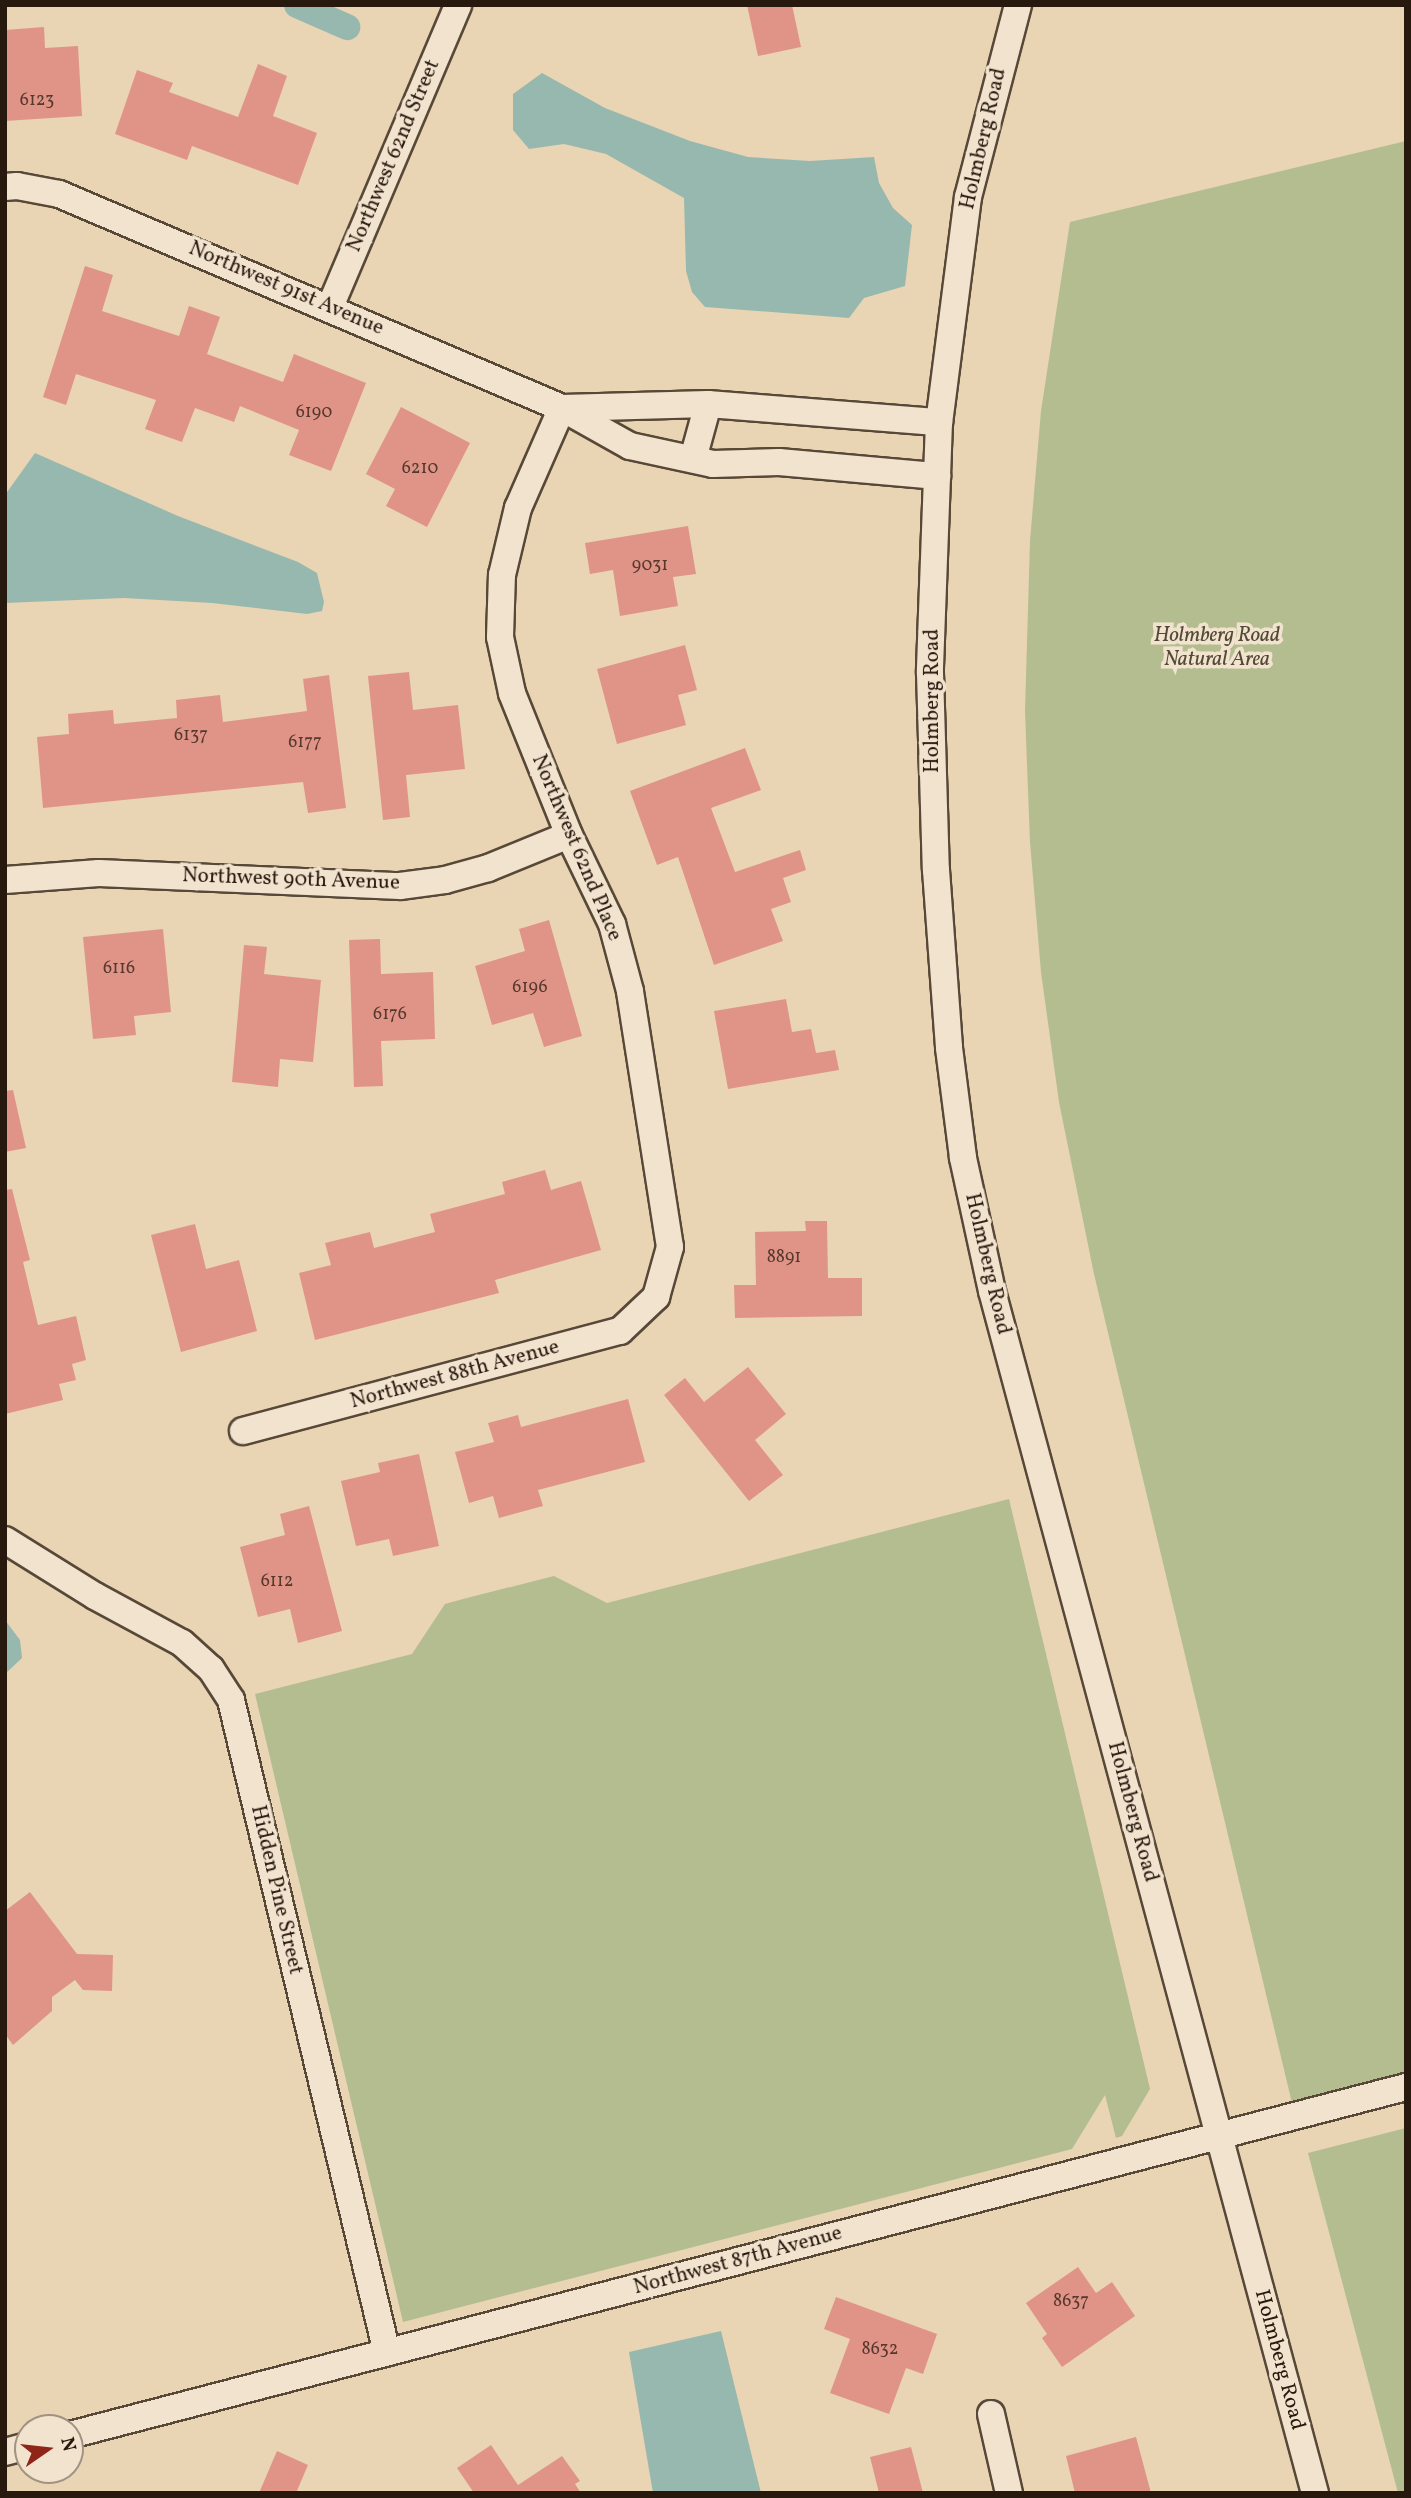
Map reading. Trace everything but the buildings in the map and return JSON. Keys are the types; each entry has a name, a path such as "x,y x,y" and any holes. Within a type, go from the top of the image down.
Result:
{"street":[{"name":"Northwest 62nd Street","path":"330,307 458,5"},
{"name":"Holmberg Road","path":"1018,5 968,197 939,422 930,673 936,870 949,1048 963,1158 992,1291 1315,2493"},
{"name":"Northwest 91st Avenue","path":"5,187 17,186 60,194 562,408 630,446 713,464 779,461 937,476"},
{"name":"Northwest 91st Avenue","path":"562,408 708,404 939,422"},
{"path":"694,459 708,404"},
{"name":"Northwest 62nd Place","path":"562,408 518,509 502,575 500,637 512,693 569,835 612,924 630,991 670,1247 656,1297"},
{"name":"Northwest 90th Avenue","path":"5,880 99,873 400,886 467,874 569,835"},
{"name":"Northwest 88th Avenue","path":"243,1431 620,1331 656,1297"},
{"name":"Hidden Pine Street","path":"5,1540 95,1596 182,1643 211,1669 231,1700 387,2353"},
{"name":"Northwest 87th Avenue","path":"84,2431 1406,2087"},
{"path":"991,2414 1009,2493"}],"green space":[{"name":"Holmberg Road Natural Area","path":"1406,141 1406,2074 1292,2103 1094,1274 1059,1102 1041,972 1030,842 1025,711 1030,541 1041,411 1070,222"},
{"path":"1009,1499 1150,2089 1122,2136 1116,2138 1105,2095 1072,2149 403,2322 255,1694 412,1654 445,1604 463,1599 554,1576 607,1603"},
{"path":"1406,2128 1406,2493 1398,2493 1308,2153"}],"water":[{"path":"542,73 605,108 690,141 748,157 810,161 874,157 879,183 893,208 912,225 905,286 864,298 849,318 705,307 692,292 686,271 684,198 606,154 564,144 529,149 513,130 513,94"},
{"path":"35,453 178,516 298,562 317,573 324,602 322,611 307,614 212,603 124,598 5,603 5,495"},
{"path":"5,1620 20,1640 22,1658 5,1674"},
{"path":"721,2331 761,2493 653,2493 629,2352"}],"waterway":[{"path":"297,5 347,27"}]}
